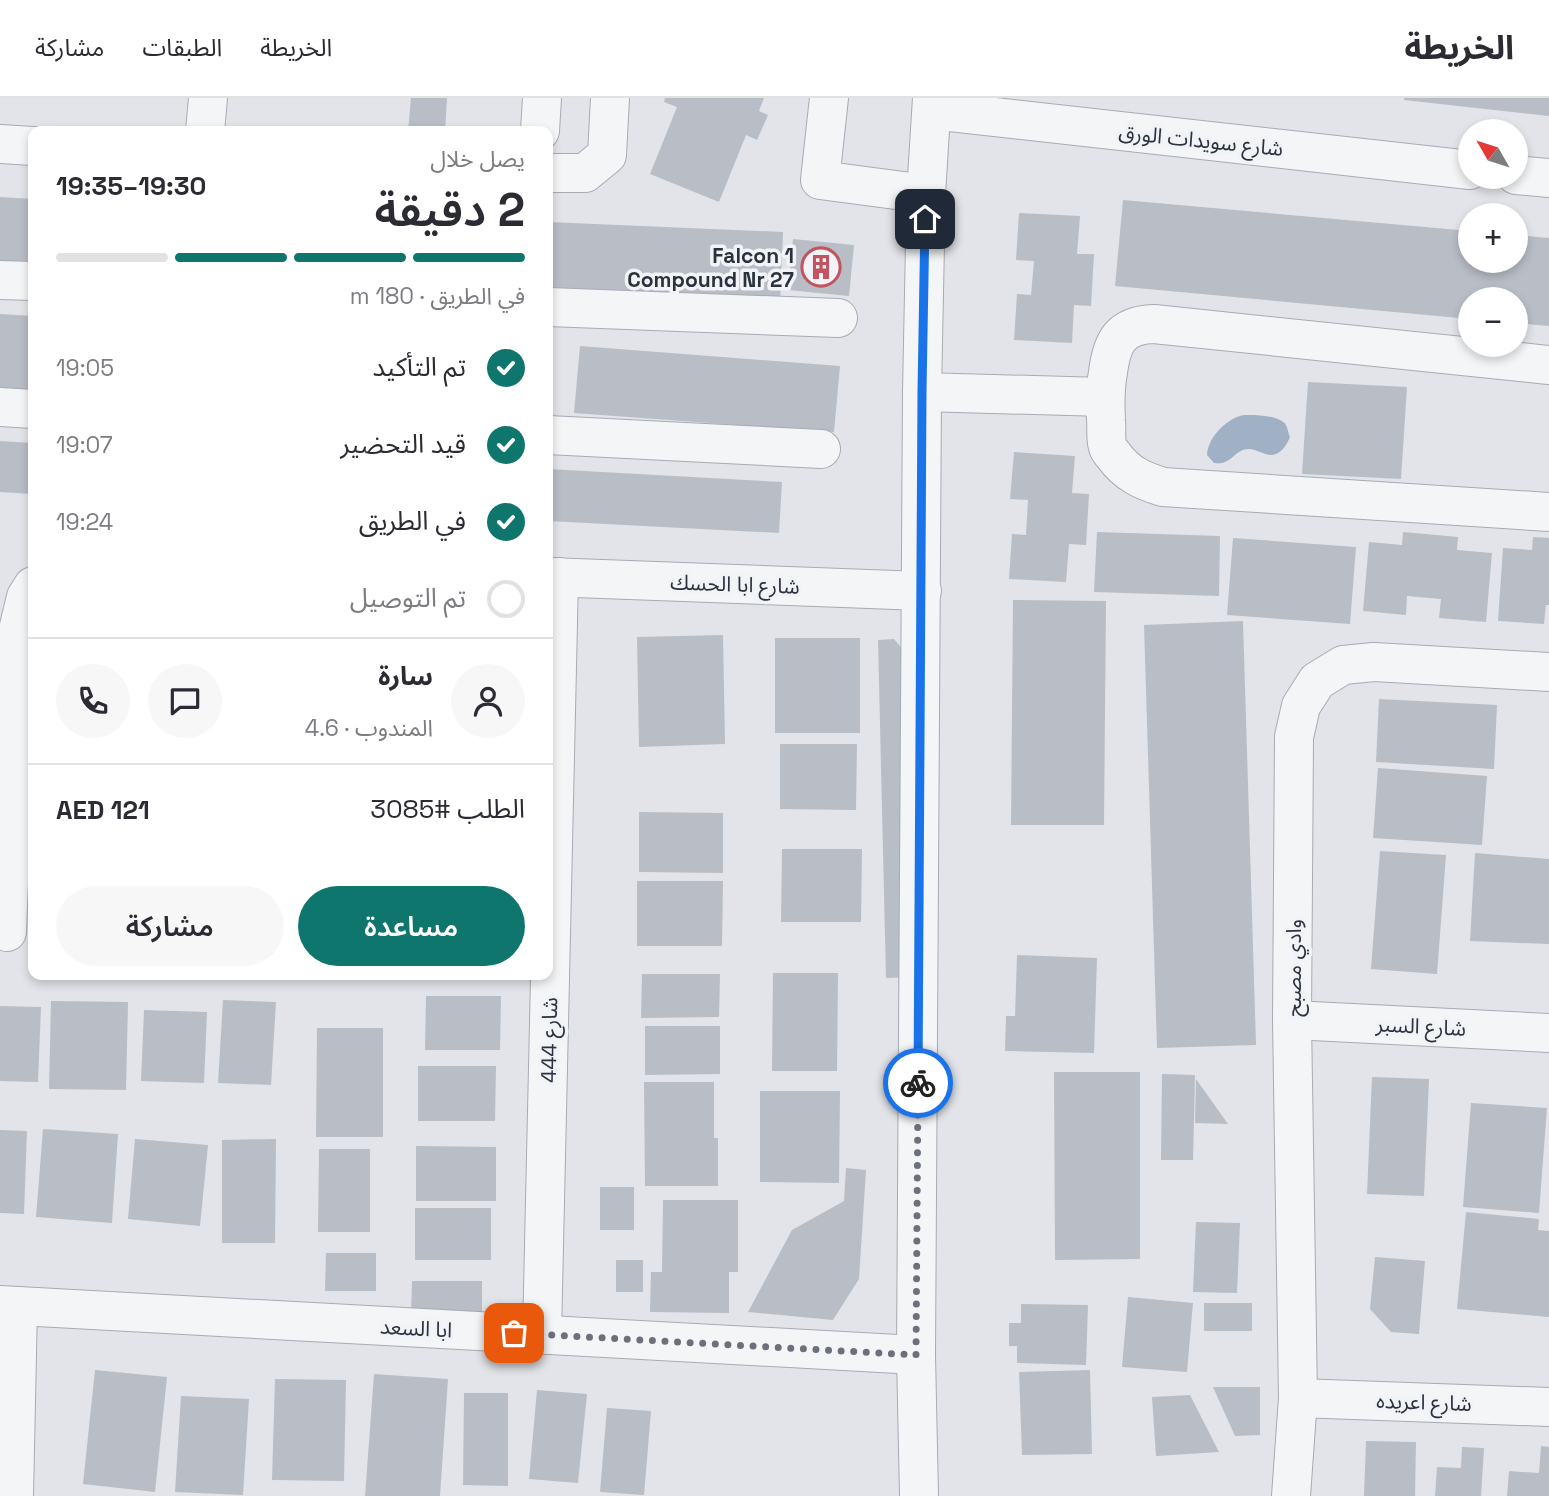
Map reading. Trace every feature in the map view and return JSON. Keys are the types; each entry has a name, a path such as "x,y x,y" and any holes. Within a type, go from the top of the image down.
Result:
{"street":[{"path":"205,126 208,98"},
{"path":"540,126 542,98"},
{"path":"553,173 585,173 607,155 610,98"},
{"path":"829,98 820,180 926,194"},
{"path":"919,1496 916,1355 922,392 926,194 932,104"},
{"name":"شارع سويدات الورق","path":"932,104 1458,169"},
{"path":"0,144 28,146"},
{"path":"1528,176 1549,178"},
{"path":"0,280 28,281"},
{"path":"553,307 838,318"},
{"path":"1549,365 1142,324 1121,335 1114,344 1104,397 1108,447 1122,466 1141,480 1163,487 1549,512"},
{"path":"922,392 1104,397"},
{"path":"0,407 28,409"},
{"path":"553,435 821,449"},
{"name":"شارع ابا الحسك","path":"554,577 922,591"},
{"name":"شارع 444","path":"553,654 554,577"},
{"path":"13,933 19,626 28,594"},
{"name":"وادي مصبح","path":"1291,1496 1298,1398 1293,1020 1294,737 1301,706 1317,681 1343,665 1374,662 1549,672"},
{"name":"شارع 444","path":"542,1335 549,980"},
{"name":"شارع السبر","path":"1293,1020 1549,1033"},
{"path":"9,1306 14,1496"},
{"name":"ابا السعد","path":"9,1306 916,1355"},
{"name":"شارع اعريده","path":"1298,1398 1549,1407"}],"water":[{"path":"1244,415 1266,416 1283,422 1290,437 1286,445 1273,455 1249,449 1225,462 1214,463 1207,455 1215,435 1231,420"}],"building":[{"path":"411,98 447,98 445,126 408,126"},
{"path":"665,98 764,98 759,111 768,115 757,140 746,135 719,202 650,174 677,107 664,102"},
{"path":"1549,98 1549,116 1404,100"},
{"path":"0,197 28,199 28,270 0,269"},
{"path":"1123,200 1458,230 1458,273 1528,273 1528,236 1549,238 1549,326 1528,324 1528,287 1458,287 1458,318 1115,286"},
{"path":"1019,213 1080,216 1077,254 1094,254 1091,306 1074,305 1072,343 1014,340 1017,294 1031,295 1034,261 1016,260"},
{"path":"553,222 783,232 780,304 553,294"},
{"name":"Falcon 1 Compound Nr 27","path":"793,239 854,245 849,296 788,290"},
{"path":"0,314 28,316 28,392 0,391"},
{"path":"580,346 840,366 834,432 574,413"},
{"path":"1308,382 1407,387 1401,479 1302,474"},
{"path":"0,441 28,443 28,494 0,492"},
{"path":"1014,452 1075,456 1072,493 1089,494 1086,545 1069,544 1066,582 1009,579 1012,534 1026,535 1028,500 1010,499"},
{"path":"553,469 782,482 779,533 553,521"},
{"path":"1097,532 1220,536 1219,596 1094,592"},
{"path":"1403,532 1458,537 1457,550 1492,553 1486,622 1439,618 1441,599 1407,596 1406,615 1363,611 1369,542 1402,545"},
{"path":"1533,537 1549,538 1549,605 1546,605 1544,624 1498,621 1503,548 1532,550"},
{"path":"1233,538 1356,547 1350,624 1227,615"},
{"path":"1013,600 1106,601 1104,825 1011,825"},
{"path":"1243,621 1256,1045 1157,1048 1144,625"},
{"path":"723,635 725,744 639,747 637,637"},
{"path":"775,638 860,638 860,733 775,733"},
{"path":"894,639 913,662 921,977 886,978 878,640"},
{"path":"1379,699 1497,705 1494,769 1376,762"},
{"path":"780,744 857,744 856,810 780,809"},
{"path":"1378,768 1487,776 1482,845 1373,838"},
{"path":"639,812 723,813 723,873 639,872"},
{"path":"782,849 862,849 861,922 781,922"},
{"path":"1380,851 1446,855 1437,974 1371,969"},
{"path":"1475,853 1549,859 1549,944 1470,941"},
{"path":"637,881 723,881 722,946 637,946"},
{"path":"1017,955 1097,958 1094,1053 1005,1051 1006,1016 1015,1016"},
{"path":"773,973 838,973 837,1071 772,1071"},
{"path":"642,974 720,974 719,1017 641,1018"},
{"path":"426,996 501,996 500,1050 425,1050"},
{"path":"223,1000 276,1002 271,1085 218,1083"},
{"path":"51,1001 128,1002 126,1090 49,1089"},
{"path":"0,1006 41,1007 38,1082 0,1081"},
{"path":"144,1010 207,1012 204,1083 141,1081"},
{"path":"645,1026 720,1026 720,1074 645,1075"},
{"path":"317,1028 383,1028 383,1137 316,1137"},
{"path":"418,1066 496,1066 495,1121 418,1121"},
{"path":"1054,1072 1140,1072 1140,1259 1055,1260"},
{"path":"1162,1074 1195,1075 1193,1160 1161,1160"},
{"path":"1372,1077 1429,1079 1424,1196 1367,1194"},
{"path":"1196,1079 1228,1124 1195,1123"},
{"path":"644,1082 714,1082 714,1138 718,1138 718,1186 645,1186"},
{"path":"760,1091 840,1091 839,1183 760,1182"},
{"path":"1471,1103 1547,1108 1539,1213 1463,1207"},
{"path":"43,1129 118,1134 112,1223 36,1217"},
{"path":"0,1130 27,1131 24,1214 0,1213"},
{"path":"135,1139 208,1145 200,1226 128,1219"},
{"path":"276,1139 275,1243 222,1243 222,1140"},
{"path":"416,1146 496,1147 496,1201 416,1201"},
{"path":"319,1149 370,1149 370,1232 318,1232"},
{"path":"846,1168 866,1170 859,1279 833,1320 748,1312 792,1230 844,1201"},
{"path":"600,1187 634,1187 634,1230 600,1230"},
{"path":"663,1200 738,1200 738,1272 729,1272 729,1313 650,1312 651,1272 662,1272"},
{"path":"415,1208 491,1208 491,1260 415,1260"},
{"path":"1466,1212 1539,1219 1538,1230 1549,1231 1549,1317 1457,1309"},
{"path":"1196,1222 1240,1223 1237,1293 1193,1292"},
{"path":"326,1253 376,1253 376,1291 325,1291"},
{"path":"1375,1257 1425,1261 1419,1334 1391,1332 1370,1309"},
{"path":"616,1260 643,1260 643,1292 616,1292"},
{"path":"412,1281 482,1281 482,1316 411,1316"},
{"path":"1128,1297 1193,1303 1187,1372 1122,1367"},
{"path":"1204,1303 1252,1303 1252,1331 1204,1331"},
{"path":"1021,1304 1088,1305 1086,1365 1017,1363 1017,1346 1009,1346 1009,1323 1021,1323"},
{"path":"95,1370 167,1377 155,1492 83,1484"},
{"path":"1090,1370 1092,1454 1022,1455 1019,1372"},
{"path":"374,1374 448,1379 440,1496 365,1496"},
{"path":"275,1379 346,1380 344,1481 272,1480"},
{"path":"1213,1387 1260,1387 1260,1435 1235,1436"},
{"path":"537,1390 587,1394 578,1483 529,1479"},
{"path":"464,1393 508,1393 508,1486 463,1485"},
{"path":"1190,1395 1219,1452 1156,1456 1152,1397"},
{"path":"181,1396 249,1399 243,1495 175,1492"},
{"path":"607,1408 651,1411 644,1495 600,1492"},
{"path":"1366,1441 1416,1442 1415,1496 1364,1496"},
{"path":"1541,1446 1549,1447 1549,1496 1507,1496 1509,1471 1539,1473"},
{"path":"1462,1447 1484,1448 1481,1496 1435,1496 1437,1467 1461,1468"}],"way so far":[{"path":"514,1333 916,1355 918,1083"}],"place":[{"name":"Falcon 1 Compound Nr 27","path":"821,267"}],"route":[{"path":"918,1083 925,219"}]}
